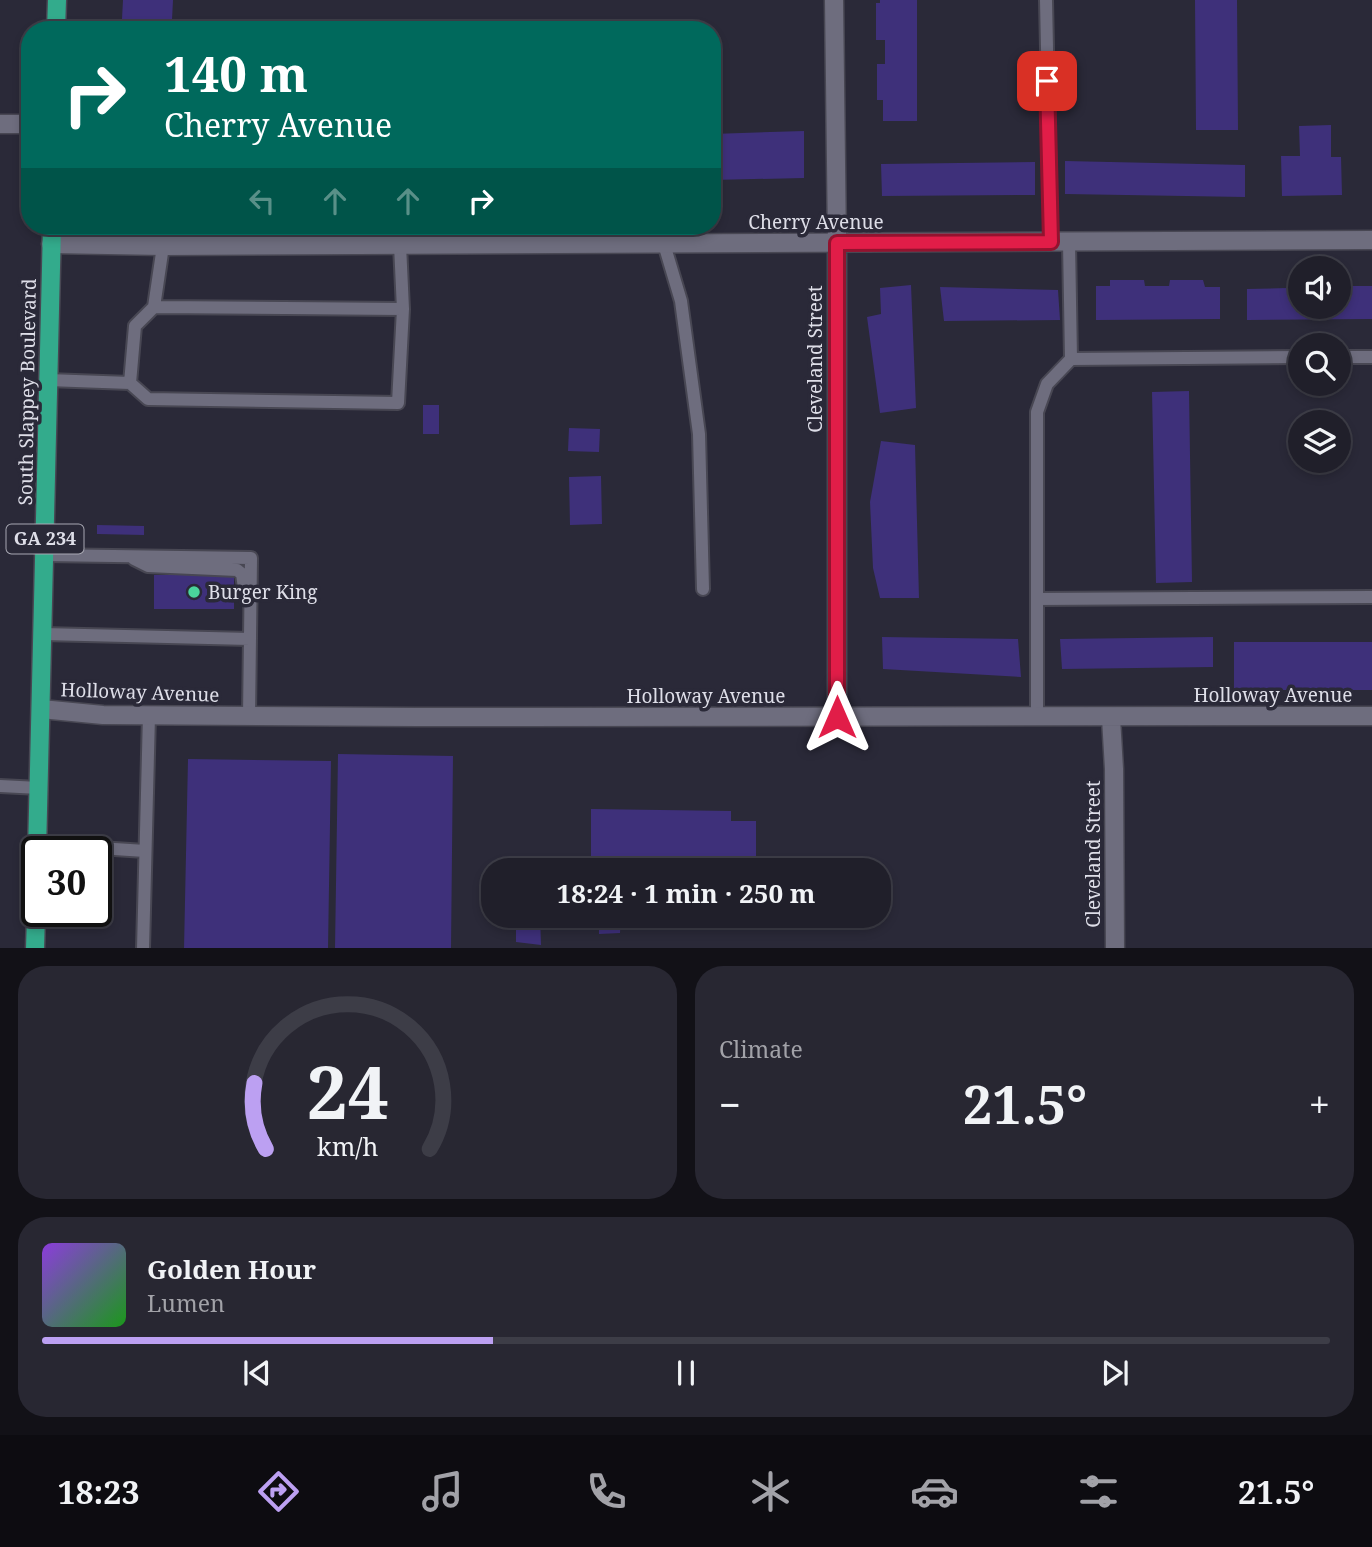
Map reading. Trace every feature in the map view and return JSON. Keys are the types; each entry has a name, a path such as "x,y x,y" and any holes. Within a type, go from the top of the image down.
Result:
{"main road":[{"path":"56,21 57,0"},
{"name":"South Slappey Boulevard","path":"38,836 51,235"},
{"path":"35,948 36,927"}],"street":[{"name":"Cleveland Street","path":"834,0 837,717"},
{"path":"0,124 21,124"},
{"name":"Cherry Avenue","path":"51,235 163,246 1372,240"},
{"name":"Holloway Avenue","path":"41,709 103,715 249,716 1372,716"},
{"name":"Cleveland Street","path":"1111,718 1114,769 1115,948"}],"lane":[{"path":"1046,0 1060,242 1071,359"},
{"path":"664,244 681,301 699,435 703,589"},
{"path":"48,380 130,383 148,399 398,403 403,309 400,245"},
{"path":"130,383 135,326 154,307 163,246"},
{"path":"154,307 403,309"},
{"path":"1351,357 1372,356"},
{"path":"1037,718 1037,412 1046,384 1071,359 1288,357"},
{"path":"44,555 251,558 249,716"},
{"path":"1037,599 1372,597"},
{"path":"43,634 250,639"},
{"path":"143,948 149,715"},
{"path":"0,786 39,788"},
{"path":"112,850 145,851"}],"building":[{"path":"123,0 173,0 172,20 122,19"},
{"path":"880,0 917,0 917,121 883,121 883,100 877,100 877,64 885,64 885,40 876,40 876,3 880,3"},
{"path":"1195,0 1237,0 1238,130 1196,130"},
{"path":"1331,125 1331,157 1341,157 1342,195 1282,196 1281,156 1300,156 1299,126"},
{"path":"804,131 804,178 721,180 721,134"},
{"path":"1065,161 1245,165 1245,197 1065,194"},
{"path":"1035,162 1035,195 882,196 881,164"},
{"path":"1110,280 1144,280 1145,286 1169,286 1170,280 1203,280 1205,287 1220,287 1220,319 1096,320 1096,286 1110,286"},
{"path":"1288,281 1288,319 1351,319 1351,286 1372,286 1372,319 1247,320 1247,289 1287,288"},
{"path":"911,285 916,408 880,413 867,317 881,314 880,288"},
{"path":"940,287 1058,290 1060,320 944,321"},
{"path":"1189,391 1192,582 1156,583 1152,392"},
{"path":"423,405 439,405 439,434 423,434"},
{"path":"569,428 600,429 599,452 568,451"},
{"path":"881,441 915,445 919,598 880,598 873,568 870,502"},
{"path":"601,476 602,524 570,525 569,477"},
{"path":"97,525 144,526 144,535 97,534"},
{"name":"Burger King","path":"154,575 234,575 234,609 154,609"},
{"path":"882,637 1018,639 1021,677 883,669"},
{"path":"1213,637 1213,667 1062,669 1060,639"},
{"path":"1234,642 1372,642 1372,690 1234,690"},
{"path":"338,754 453,756 451,948 335,948"},
{"path":"188,759 331,761 328,948 184,948"},
{"path":"591,809 731,811 731,821 756,821 756,858 591,858"},
{"path":"516,928 540,928 541,945 516,942"},
{"path":"599,928 620,928 620,933 599,934"}],"place":[{"name":"Burger King","path":"194,592"}],"route":[{"path":"837,717 837,243 1051,242 1047,81"}]}
